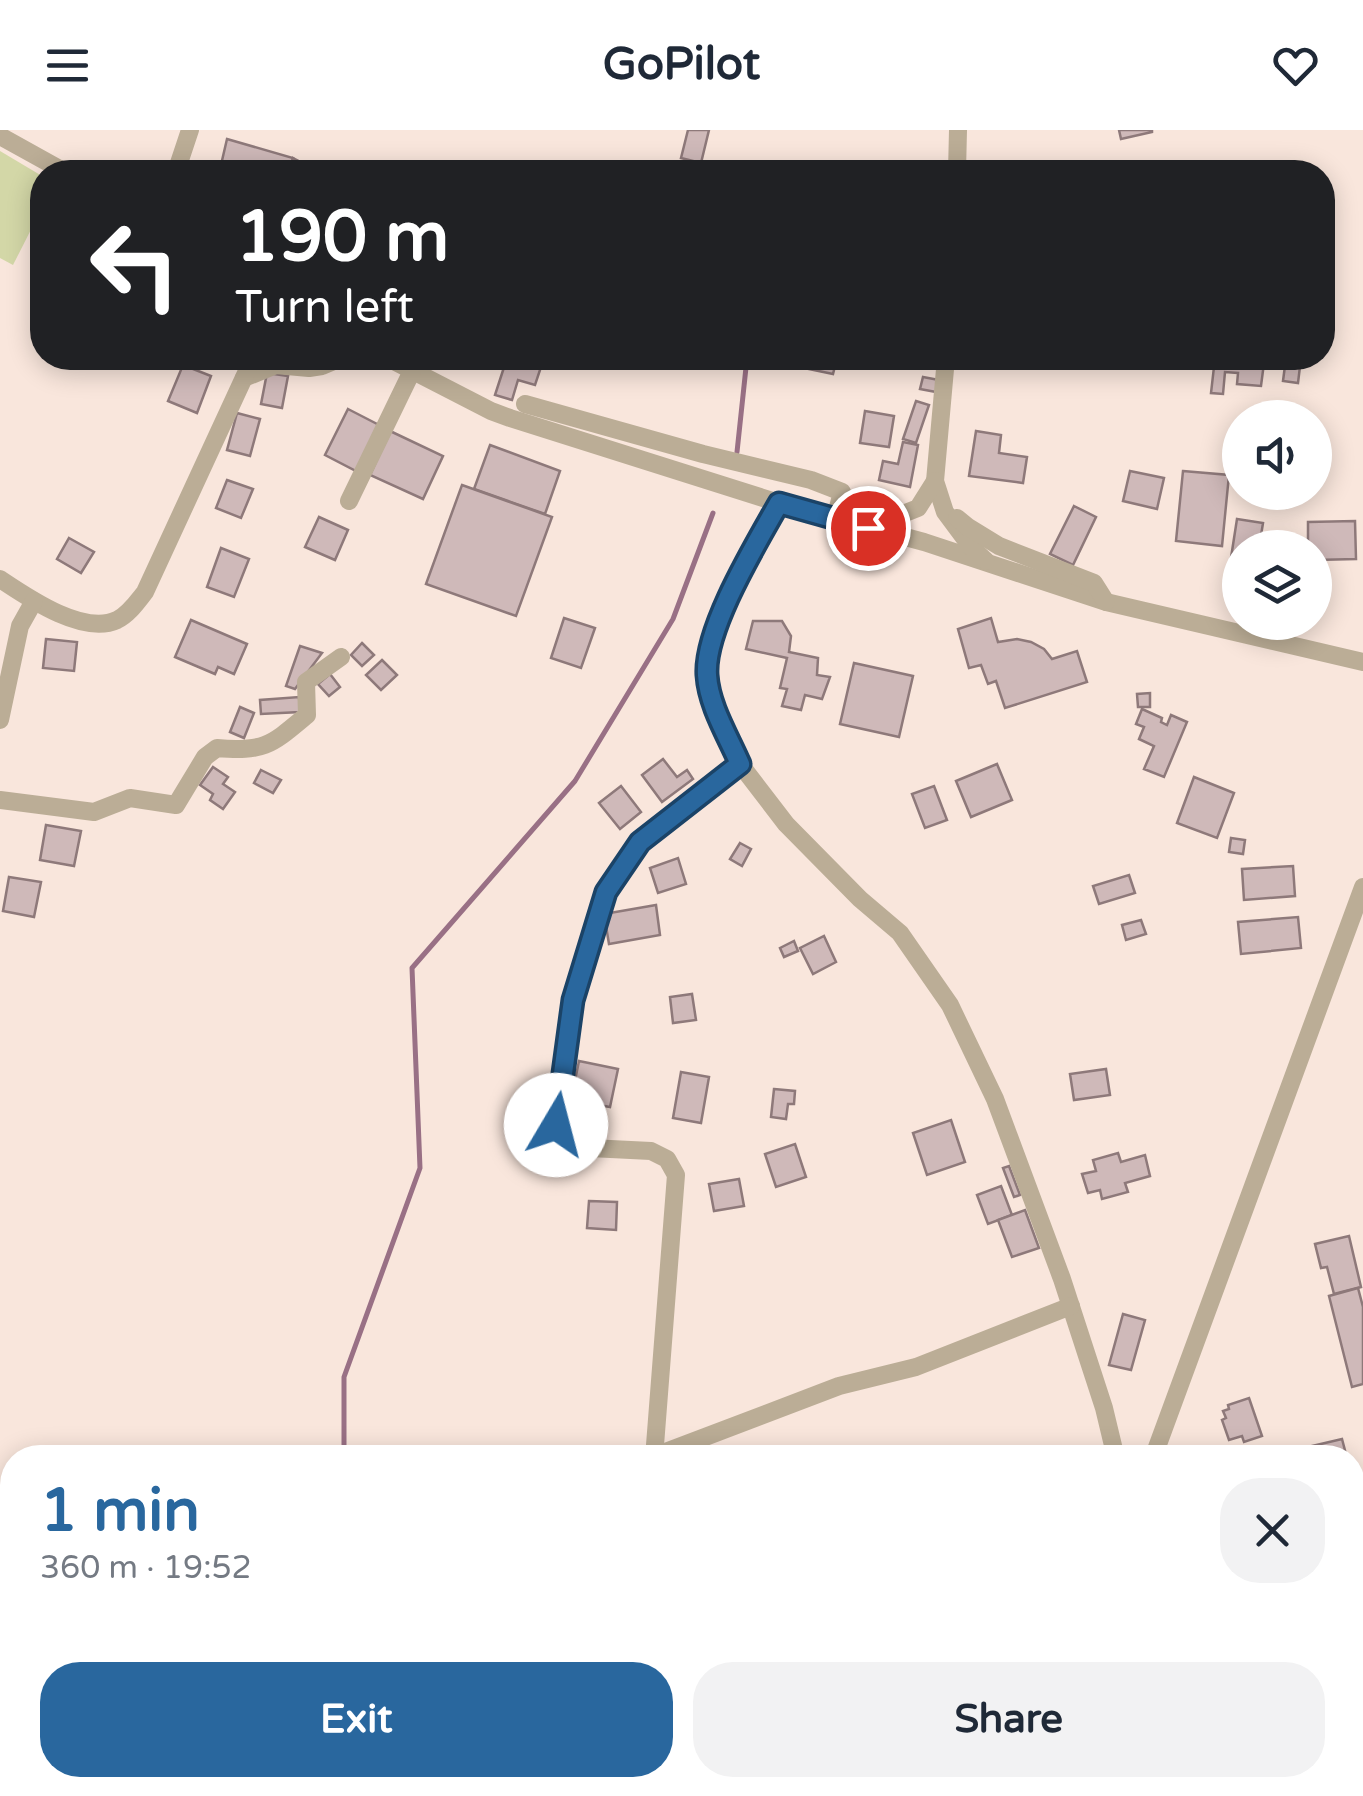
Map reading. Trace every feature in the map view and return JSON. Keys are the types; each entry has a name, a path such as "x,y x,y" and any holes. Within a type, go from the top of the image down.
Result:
{"street":[{"path":"180,160 190,130"},
{"path":"957,160 958,130"},
{"path":"0,136 43,160"},
{"path":"0,579 70,618 115,621 133,608 145,592 248,370"},
{"path":"244,378 259,370"},
{"path":"924,542 938,525 945,370"},
{"path":"350,501 412,371 490,411 779,503 924,542 1106,602 1361,663"},
{"path":"524,404 811,480 842,492 835,519"},
{"path":"868,528 940,497"},
{"path":"940,497 971,547 990,565"},
{"path":"940,497 968,527 999,546 1094,583 1106,602"},
{"path":"779,503 744,564 711,641 707,675 712,701 740,764 786,824 860,899 900,932 950,1005 994,1099 1071,1306 1113,1445"},
{"path":"918,508 924,542"},
{"path":"0,720 20,626 34,601"},
{"path":"0,800 94,812 130,798 176,804 205,756 216,748 245,750 275,742 307,715 306,682 341,658"},
{"path":"655,1445 676,1175 667,1159 651,1151 570,1147 556,1125 573,1000 606,892 640,842 740,764"},
{"path":"1159,1445 1363,887"},
{"path":"685,1445 839,1386 916,1367 1071,1306"}],"green space":[{"path":"0,151 30,169 30,232 13,265 0,258"}],"building":[{"path":"688,130 709,130 702,160 681,158"},
{"path":"1119,130 1152,130 1152,132 1121,139"},
{"path":"227,139 293,158 292,160 222,160"},
{"path":"181,370 211,376 197,413 168,401"},
{"path":"503,370 540,370 535,385 518,380 512,400 495,395"},
{"path":"1214,370 1263,370 1261,386 1237,384 1238,373 1225,372 1223,394 1211,393"},
{"path":"1284,370 1300,370 1298,383 1283,381"},
{"path":"267,373 288,376 282,408 261,404"},
{"path":"923,377 939,380 936,392 920,389"},
{"path":"916,401 929,405 916,443 903,439"},
{"path":"348,409 379,425 356,471 325,455"},
{"path":"865,411 894,416 889,447 860,443"},
{"path":"237,413 260,419 250,456 227,450"},
{"path":"390,431 443,456 423,499 370,475"},
{"path":"976,431 1001,435 999,453 1027,457 1023,483 969,476"},
{"path":"903,442 918,445 910,487 879,480 883,461 898,464"},
{"path":"490,445 560,471 545,514 474,489"},
{"path":"1130,471 1164,478 1157,509 1123,501"},
{"path":"1183,471 1222,474 1222,510 1226,510 1222,546 1176,541"},
{"path":"227,480 253,489 241,518 216,508"},
{"path":"462,485 552,517 516,616 426,584"},
{"path":"1074,506 1096,517 1073,565 1050,554"},
{"path":"319,517 348,530 335,560 305,547"},
{"path":"1237,519 1263,523 1262,530 1235,530"},
{"path":"1355,521 1356,559 1332,560 1332,530 1308,530 1308,522"},
{"path":"69,538 94,552 81,573 57,559"},
{"path":"221,548 249,559 234,597 207,587"},
{"path":"564,618 595,628 581,668 551,658"},
{"path":"991,618 998,642 1031,642 1052,659 1077,651 1087,682 1005,708 996,681 988,684 981,665 969,668 958,629"},
{"path":"191,620 247,644 234,674 218,667 215,674 175,657"},
{"path":"753,621 782,621 791,636 789,652 818,658 817,675 830,677 822,699 805,695 801,710 782,706 787,689 780,688 787,658 746,649"},
{"path":"46,639 77,642 74,671 43,668"},
{"path":"362,643 374,655 362,666 351,655"},
{"path":"300,646 322,653 295,689 286,686"},
{"path":"382,660 397,675 381,690 366,675"},
{"path":"854,663 913,676 899,737 840,724"},
{"path":"330,674 340,687 329,696 318,684"},
{"path":"1150,693 1150,707 1138,707 1137,694"},
{"path":"299,697 300,712 261,714 260,700"},
{"path":"240,707 254,713 244,738 230,732"},
{"path":"1142,709 1162,718 1161,722 1167,725 1171,715 1187,722 1164,777 1144,769 1154,746 1139,739 1144,727 1136,724"},
{"path":"663,759 677,777 687,770 693,779 662,802 642,775"},
{"path":"997,764 1012,800 971,817 956,781"},
{"path":"213,767 228,777 223,784 235,792 223,809 210,800 213,794 200,785"},
{"path":"261,770 281,780 273,793 254,783"},
{"path":"1194,777 1234,793 1217,838 1177,823"},
{"path":"621,786 641,812 620,829 599,803"},
{"path":"934,786 947,820 925,828 912,794"},
{"path":"46,825 81,831 74,866 40,860"},
{"path":"1231,838 1245,840 1243,854 1229,852"},
{"path":"740,843 751,849 742,866 730,859"},
{"path":"678,858 686,884 658,893 650,868"},
{"path":"1293,866 1295,896 1244,900 1242,869"},
{"path":"1129,875 1135,893 1099,904 1093,886"},
{"path":"9,877 41,882 34,917 3,911"},
{"path":"656,905 660,935 609,944 604,914"},
{"path":"1298,917 1301,948 1241,954 1238,922"},
{"path":"1141,920 1146,934 1126,940 1122,925"},
{"path":"824,936 836,962 813,974 800,948"},
{"path":"794,941 798,951 784,957 780,948"},
{"path":"692,994 696,1020 673,1023 670,997"},
{"path":"579,1061 618,1069 610,1107 571,1100"},
{"path":"1106,1069 1110,1095 1074,1100 1070,1074"},
{"path":"681,1072 709,1077 701,1123 673,1118"},
{"path":"774,1089 795,1091 794,1104 788,1104 786,1119 771,1117"},
{"path":"951,1120 965,1162 927,1175 913,1133"},
{"path":"795,1144 806,1177 776,1187 765,1154"},
{"path":"1118,1153 1121,1162 1145,1155 1150,1176 1125,1183 1128,1192 1102,1199 1100,1190 1088,1193 1082,1174 1096,1171 1093,1160"},
{"path":"1009,1166 1020,1195 1014,1197 1003,1168"},
{"path":"739,1179 744,1206 714,1211 709,1184"},
{"path":"1001,1186 1012,1215 988,1224 977,1195"},
{"path":"589,1201 617,1202 616,1230 587,1228"},
{"path":"1025,1210 1039,1248 1012,1257 998,1220"},
{"path":"1349,1236 1361,1287 1334,1294 1327,1267 1321,1268 1315,1244"},
{"path":"1358,1288 1363,1307 1363,1384 1352,1387 1329,1296"},
{"path":"1123,1314 1145,1320 1131,1370 1109,1365"},
{"path":"1249,1398 1262,1436 1244,1442 1242,1436 1229,1440 1223,1411 1229,1409 1228,1405"},
{"path":"1342,1439 1344,1445 1316,1445"}],"waterway":[{"path":"737,452 746,370"},
{"path":"344,1445 344,1377 420,1168 412,968 575,781 673,619 713,513"}],"route":[{"path":"556,1125 573,1000 606,892 640,842 740,764 712,701 707,675 711,641 744,564 779,503 868,528"}]}
